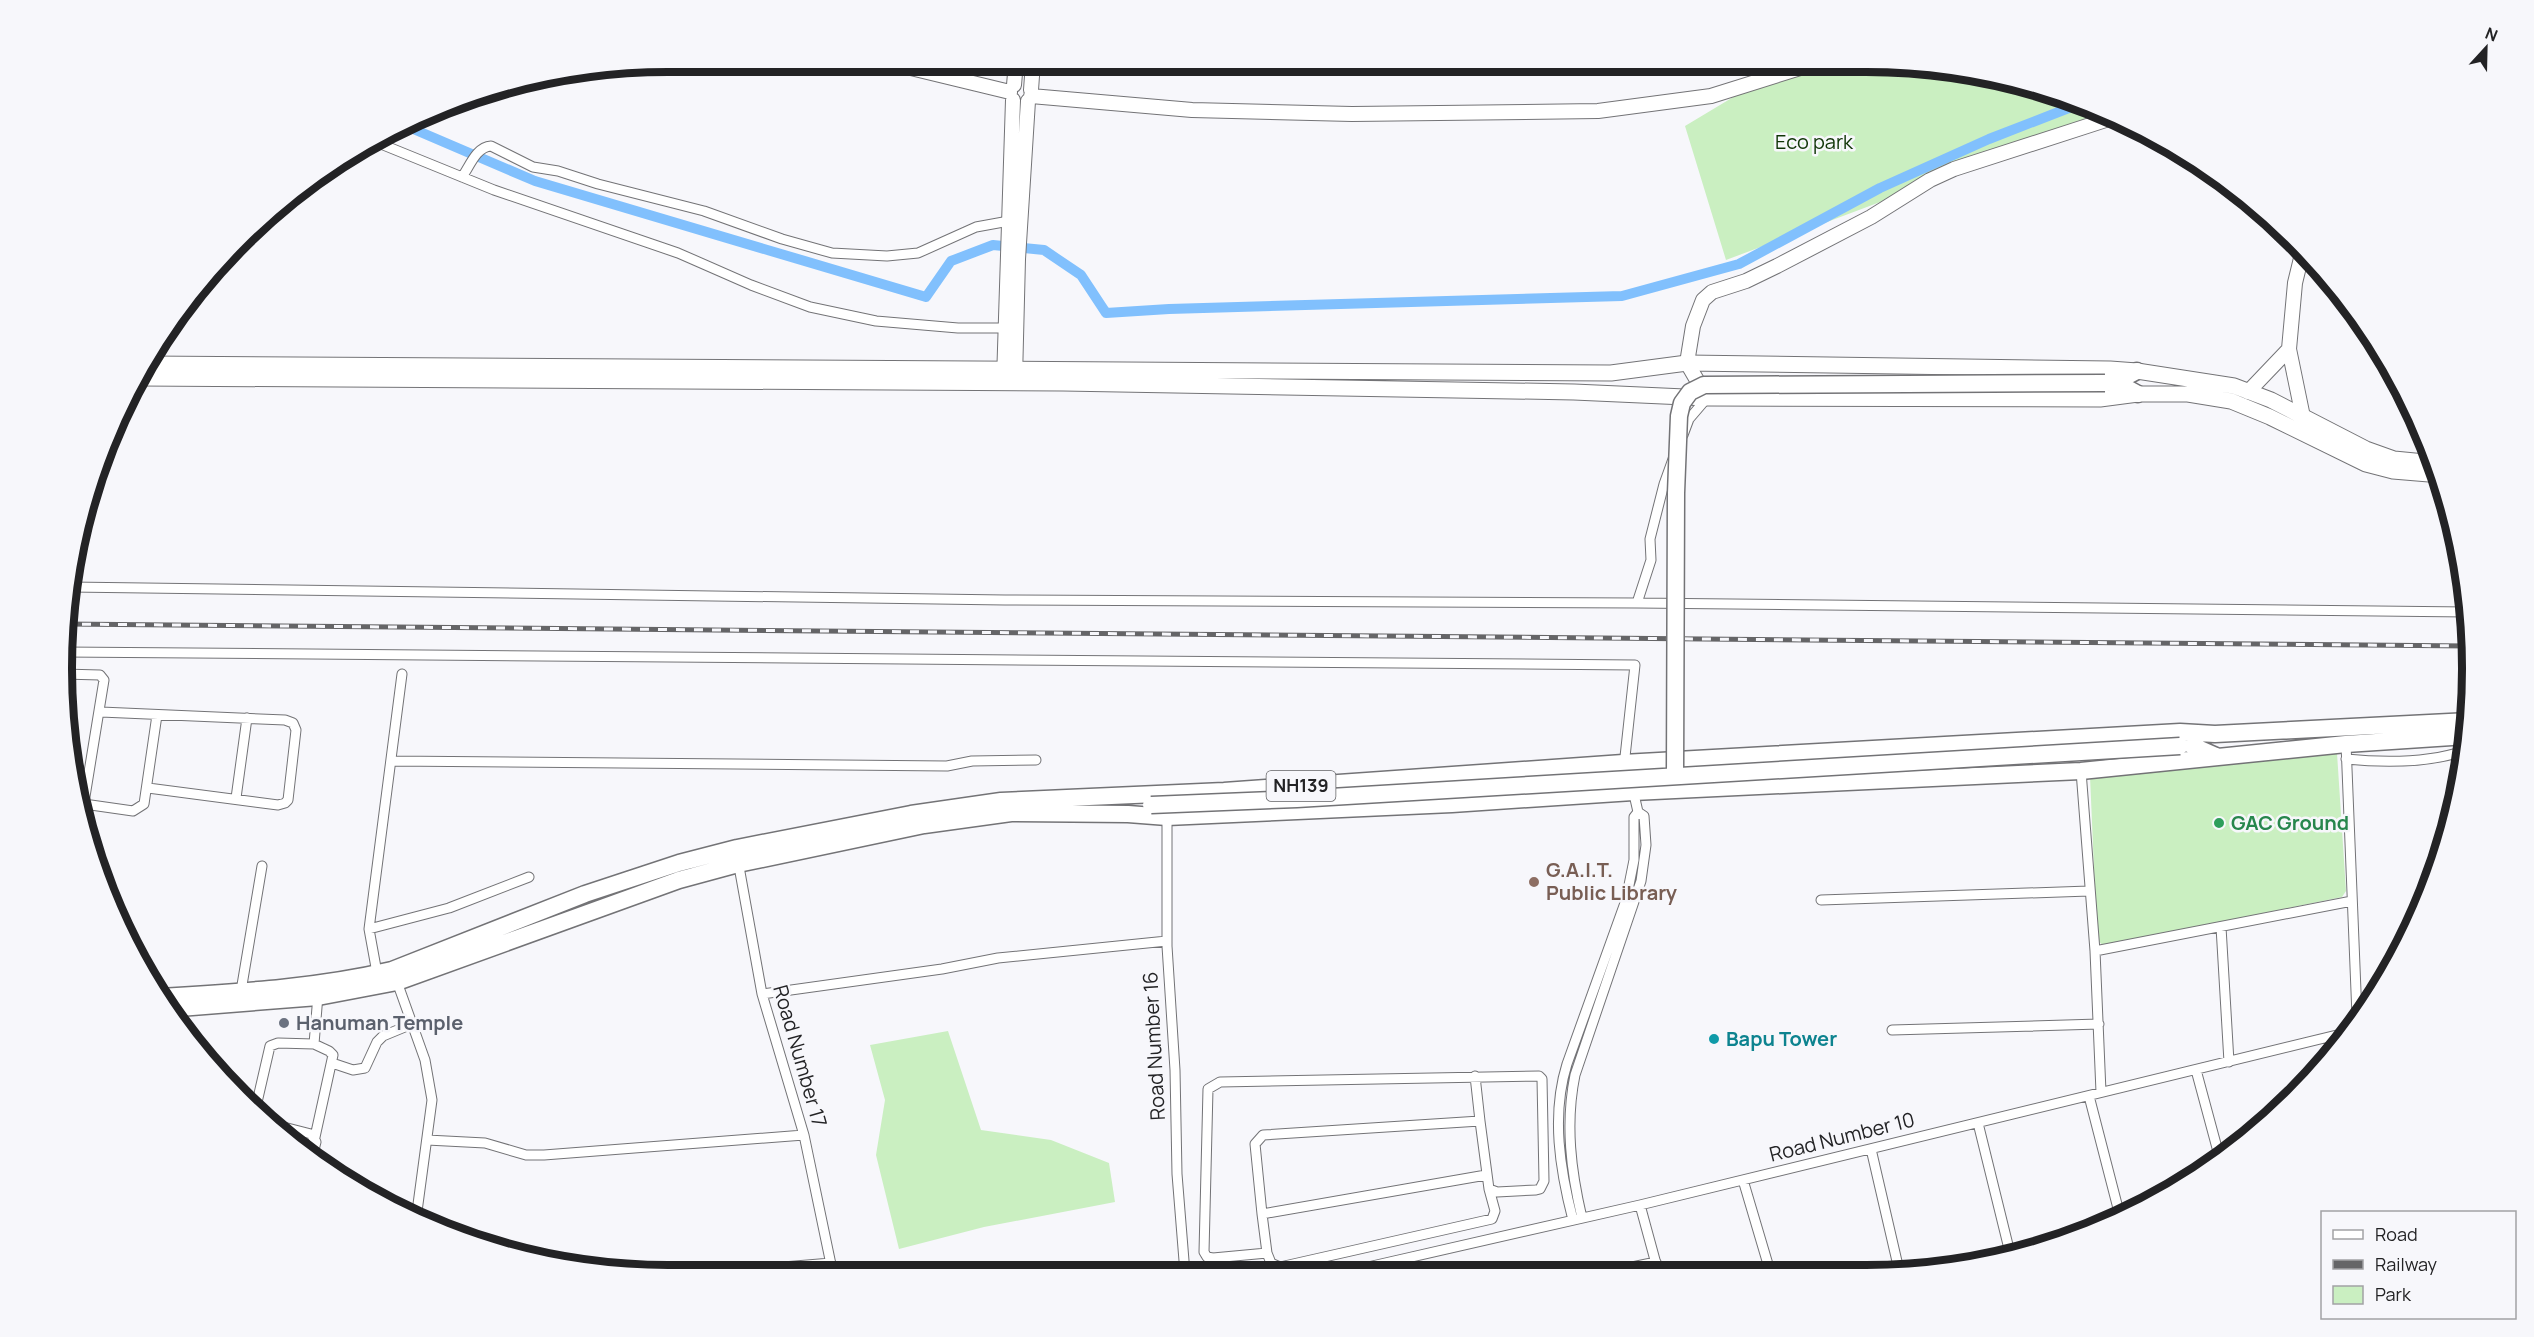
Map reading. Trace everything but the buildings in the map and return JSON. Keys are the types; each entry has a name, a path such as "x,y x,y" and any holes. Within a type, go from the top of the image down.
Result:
{"highway":[{"path":"1674,776 1678,449 1680,410 1690,392 1704,385 2110,382 2137,371"},
{"path":"2110,382 2138,394"},
{"name":"NH139","path":"178,1008 318,991 389,975 585,894 680,862 737,856 910,814 1001,801 1137,805 1623,763 2180,732 2215,734 2460,721"},
{"path":"1137,805 2186,745 2215,734"},
{"name":"NH139","path":"1137,805 1167,817 1452,804 1634,792 2081,771 2217,756 2346,751 2458,737"},
{"path":"2186,745 2217,756"},
{"path":"1721,758 1722,788"},
{"name":"NH139","path":"171,996 241,991 318,991"}],"main road":[{"path":"148,378 1611,373 1687,363 2086,368 2137,371 2234,386 2271,400 2375,453 2394,459 2425,462"},
{"path":"156,364 1010,376 1562,391 1707,398 2100,399 2138,394 2188,394 2231,402 2270,417 2366,464 2393,471 2429,474"}],"street":[{"path":"927,72 1013,93 1020,104 1030,96 1192,110 1352,114 1598,111 1711,96 1787,72"},
{"path":"1010,376 1015,72"},
{"path":"1013,226 1032,72"},
{"path":"1013,93 1022,83 1030,96"},
{"path":"1637,603 1651,560 1650,539 1664,484 1689,419 1707,398 1687,363 1693,326 1703,300 1712,292 1746,281 1870,217 1930,180 1954,169 2102,121"},
{"path":"383,145 528,202 678,253 751,285 810,307 876,321 958,328 1005,328"},
{"path":"462,177 479,151 491,146 533,167 558,171 598,184 704,211 832,253 881,256 918,253 976,227 1013,226"},
{"path":"1010,376 1005,328 1013,259"},
{"path":"2300,260 2295,284 2289,349 2303,417"},
{"path":"2248,392 2289,349"},
{"path":"78,587 1005,600 1637,603 2459,612"},
{"path":"72,652 1635,665 1623,763 1634,792 1638,812 1644,816 1645,862 1563,1077 1559,1114 1562,1177 1577,1219"},
{"path":"72,674 103,677 101,712 86,796"},
{"path":"402,674 369,929 412,1024 430,1080 432,1100 417,1209"},
{"path":"101,712 285,720 293,723 296,730 288,800 285,804 278,805 148,788"},
{"path":"88,805 134,811 144,804 157,716"},
{"path":"236,798 248,718"},
{"path":"2357,1006 2346,751 2394,761 2456,753"},
{"path":"391,761 947,766 972,761 1036,760"},
{"path":"2081,771 2095,951 2101,1092"},
{"name":"Road Number 16","path":"1167,817 1167,941 1175,1070 1177,1174 1184,1265"},
{"name":"Road Number 17","path":"737,856 762,994 804,1135 831,1263"},
{"path":"241,991 262,866"},
{"path":"369,929 449,908 529,877"},
{"path":"1821,900 2089,891"},
{"path":"2095,951 2352,902"},
{"path":"1577,1219 1572,1175 1570,1110 1575,1075 1629,906"},
{"path":"2221,927 2229,1062"},
{"path":"762,994 942,969 998,958 1167,941"},
{"path":"314,1044 318,991"},
{"path":"332,1063 353,1070 365,1068 377,1042 383,1036 412,1024"},
{"path":"1893,1030 2099,1024"},
{"name":"Road Number 10","path":"1377,1265 1640,1205 2336,1036"},
{"path":"2329,1037 2330,1042"},
{"path":"258,1100 270,1046 278,1043 314,1044 329,1051 333,1055 332,1063 314,1148"},
{"path":"2196,1070 2218,1150"},
{"path":"1267,1253 1213,1258 1207,1257 1204,1252 1208,1089 1213,1084 1220,1082 1534,1075 1542,1079 1544,1181 1540,1189 1536,1190 1497,1192 1489,1189"},
{"path":"1293,1265 1492,1219 1496,1211 1486,1175 1476,1076"},
{"path":"2089,1096 2118,1208"},
{"path":"1275,1265 1271,1263 1267,1253 1255,1144 1263,1135 1480,1121"},
{"path":"1978,1123 2009,1248"},
{"path":"288,1128 315,1137"},
{"path":"427,1140 485,1143 526,1155 544,1155 804,1135"},
{"path":"1872,1149 1898,1264"},
{"path":"1262,1214 1486,1175"},
{"path":"1544,1181 1572,1175"},
{"path":"1743,1180 1768,1265"},
{"path":"1640,1205 1656,1265"},
{"path":"807,1265 831,1263"}],"green space":[{"name":"Eco park","path":"1775,72 1905,73 1943,77 2020,92 2099,119 1726,260 1685,126"},
{"name":"GAC Ground","path":"2337,753 2346,891 2342,897 2103,946 2097,939 2090,776"},
{"path":"948,1031 981,1130 1051,1140 1109,1163 1115,1202 984,1227 899,1249 876,1155 885,1100 870,1045"}],"waterway":[{"path":"414,129 535,181 926,297 951,261 993,245 1044,250 1081,275 1106,313 1169,309 1622,296 1739,264 1880,188 1989,139 2069,108"}],"railway":[{"path":"74,624 2461,646"}],"place":[{"name":"GAC Ground","path":"2219,823"},
{"name":"G.A.I.T. Public Library","path":"1534,882"},
{"name":"Hanuman Temple","path":"284,1023"},
{"name":"Bapu Tower","path":"1714,1039"}]}
